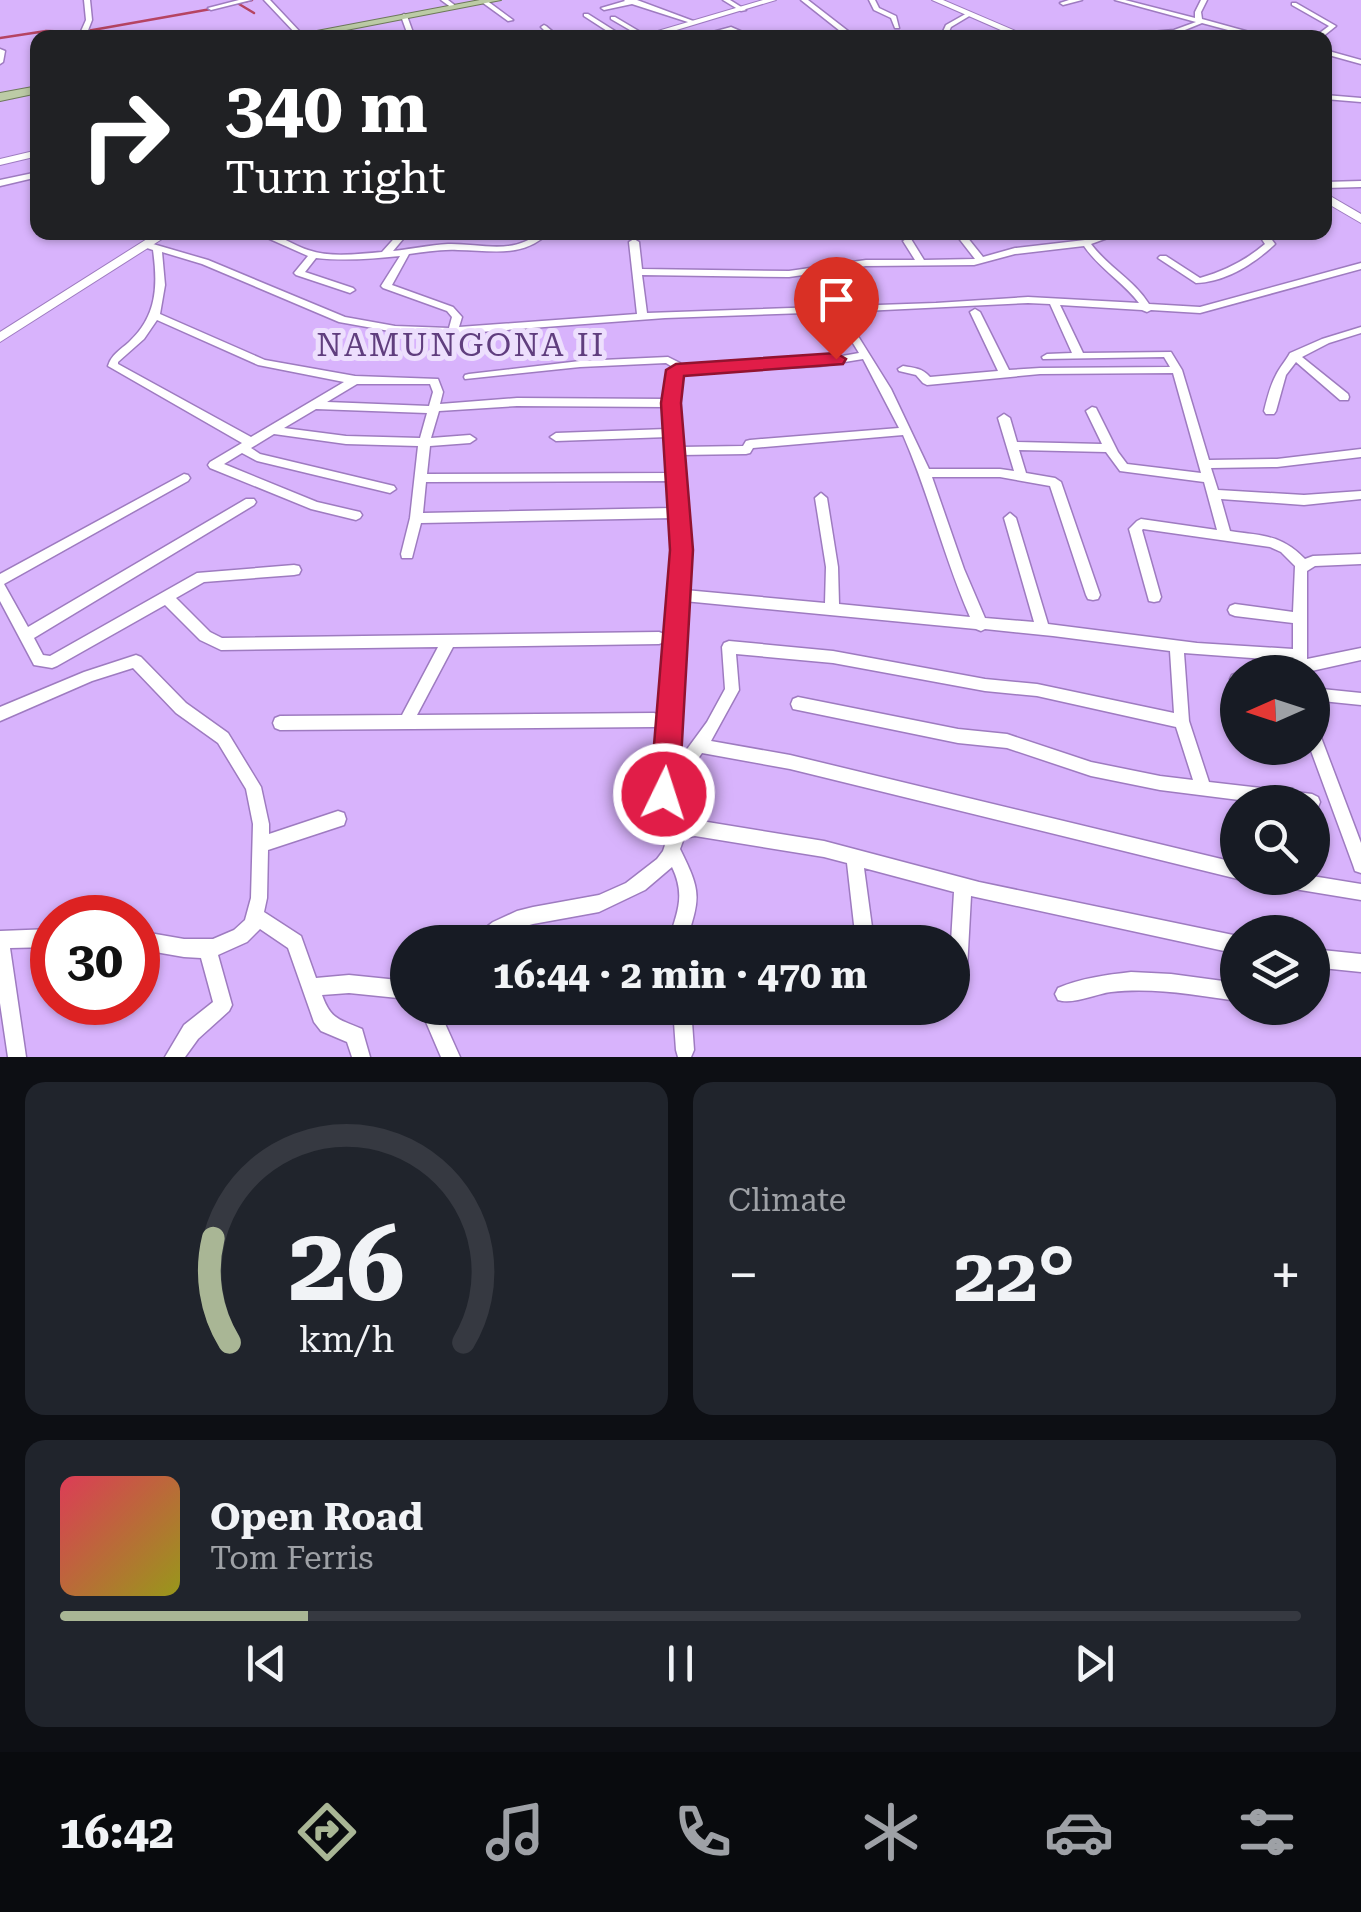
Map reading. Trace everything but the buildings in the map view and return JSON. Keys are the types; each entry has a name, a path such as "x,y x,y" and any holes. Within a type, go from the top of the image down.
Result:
{"main road":[{"path":"333,30 449,4 487,1"},
{"path":"0,97 30,90"}],"street":[{"path":"85,30 89,20 87,0"},
{"path":"211,8 248,0"},
{"path":"267,0 302,30"},
{"path":"626,0 705,30"},
{"path":"604,8 640,0"},
{"path":"726,0 742,10"},
{"path":"666,30 770,0"},
{"path":"804,0 843,30"},
{"path":"872,0 876,9 890,13 898,27"},
{"path":"936,0 1006,30"},
{"path":"1064,3 1079,0"},
{"path":"1118,0 1231,30"},
{"path":"1199,23 1198,12 1204,0"},
{"path":"487,1 510,20"},
{"path":"1294,4 1333,26 1327,30"},
{"path":"946,30 970,14"},
{"path":"586,15 611,30"},
{"path":"404,16 409,30"},
{"path":"613,18 631,30"},
{"path":"1180,30 1199,23"},
{"path":"544,27 548,30"},
{"path":"0,62 2,51"},
{"path":"1332,54 1361,62"},
{"path":"1332,98 1361,100"},
{"path":"0,162 30,156"},
{"path":"0,182 30,176"},
{"path":"1332,185 1361,184"},
{"path":"1332,201 1361,219"},
{"path":"0,338 160,240"},
{"path":"287,240 313,255 384,256 448,247 522,246 538,240"},
{"path":"384,256 398,240"},
{"path":"965,240 981,260"},
{"path":"637,272 789,274 866,263 981,260 1015,250 1093,240"},
{"path":"1163,258 1198,281 1252,259 1270,244 1267,240"},
{"path":"908,241 922,262"},
{"path":"634,242 642,316"},
{"path":"1086,242 1139,295 1147,309"},
{"path":"153,247 161,274 158,316 144,337 113,361 113,366 245,445 257,457 390,489"},
{"path":"153,247 205,262 343,320 395,329 453,331 642,316 1053,300 1147,309 1213,308 1361,266"},
{"path":"405,254 386,286 450,309 458,316 453,331"},
{"path":"313,255 299,272 350,290"},
{"path":"1053,300 1079,356"},
{"path":"837,310 906,431 925,473 966,595 981,625"},
{"path":"975,312 1005,374"},
{"path":"158,316 262,363 355,380 434,381 438,387 424,444 416,518 407,554"},
{"path":"1270,411 1275,382 1294,354 1361,330"},
{"path":"1047,357 1161,352 1177,370 1225,535"},
{"path":"1294,354 1344,397"},
{"path":"676,370 820,363 866,355"},
{"path":"1063,357 1070,372"},
{"path":"469,377 616,361 671,361 676,370 671,403 674,477 680,513 678,594 664,805 680,832"},
{"path":"904,369 919,372 927,381 1005,374 1177,370"},
{"path":"355,380 214,465 315,506 356,515"},
{"path":"314,406 434,409 529,402 671,403"},
{"path":"1092,411 1120,466 1208,478"},
{"path":"1004,418 1021,475"},
{"path":"272,430 316,438 424,444 470,439"},
{"path":"673,451 723,452 746,450 750,444 906,431"},
{"path":"556,436 672,433"},
{"path":"1013,446 1109,448"},
{"path":"1204,464 1276,463 1361,453"},
{"path":"925,473 1021,475 1057,484 1064,518 1093,595"},
{"path":"421,478 674,477"},
{"path":"0,580 184,478"},
{"path":"1213,494 1304,500 1361,496"},
{"path":"821,498 832,567 832,608"},
{"path":"25,636 250,502"},
{"path":"416,518 680,513"},
{"path":"1010,518 1044,630"},
{"path":"1154,596 1138,525 1279,544 1302,565"},
{"path":"1302,565 1313,560 1361,559"},
{"path":"678,594 1177,646 1300,655 1302,565"},
{"path":"0,588 40,661 52,662 202,576 294,570"},
{"path":"166,598 205,636 221,644 660,638"},
{"path":"1235,610 1298,618"},
{"path":"406,722 449,640"},
{"path":"1177,646 1182,721 1204,786"},
{"path":"664,794 700,746 732,690 728,647 833,657 985,685 1037,690 1182,721"},
{"path":"1330,660 1361,654"},
{"path":"0,714 127,662 142,664 172,700 228,743 258,803 256,917 246,933 208,950 160,944"},
{"path":"1330,696 1361,700"},
{"path":"798,704 946,734 1007,741 1108,772 1220,788"},
{"path":"280,723 654,720"},
{"path":"700,746 787,761 1220,865"},
{"path":"1324,765 1361,864"},
{"path":"1330,805 1338,806"},
{"path":"259,845 338,819"},
{"path":"682,925 689,903 687,880 672,852 673,840 680,832 714,828 854,856 963,885 1220,941"},
{"path":"503,925 528,915 591,910 640,885 672,852"},
{"path":"854,856 863,925"},
{"path":"961,925 963,885"},
{"path":"1330,887 1361,892"},
{"path":"256,917 294,942 324,1021 355,1036 361,1057"},
{"path":"17,1057 0,940 30,939"},
{"path":"174,1057 191,1032 223,1004 208,950"},
{"path":"1330,960 1361,963"},
{"path":"1064,994 1103,981 1145,980 1220,990"},
{"path":"310,987 349,984 390,988"},
{"path":"436,1025 451,1057"},
{"path":"683,1025 685,1050"}],"waterway":[{"path":"224,6 252,0"},
{"path":"239,4 254,13"},
{"path":"93,30 211,9"},
{"path":"0,38 30,33"}],"district":[{"name":"NAMUNGONA II","path":"461,345"}],"route":[{"path":"664,794 681,550 671,403 676,370 836,359"}]}
